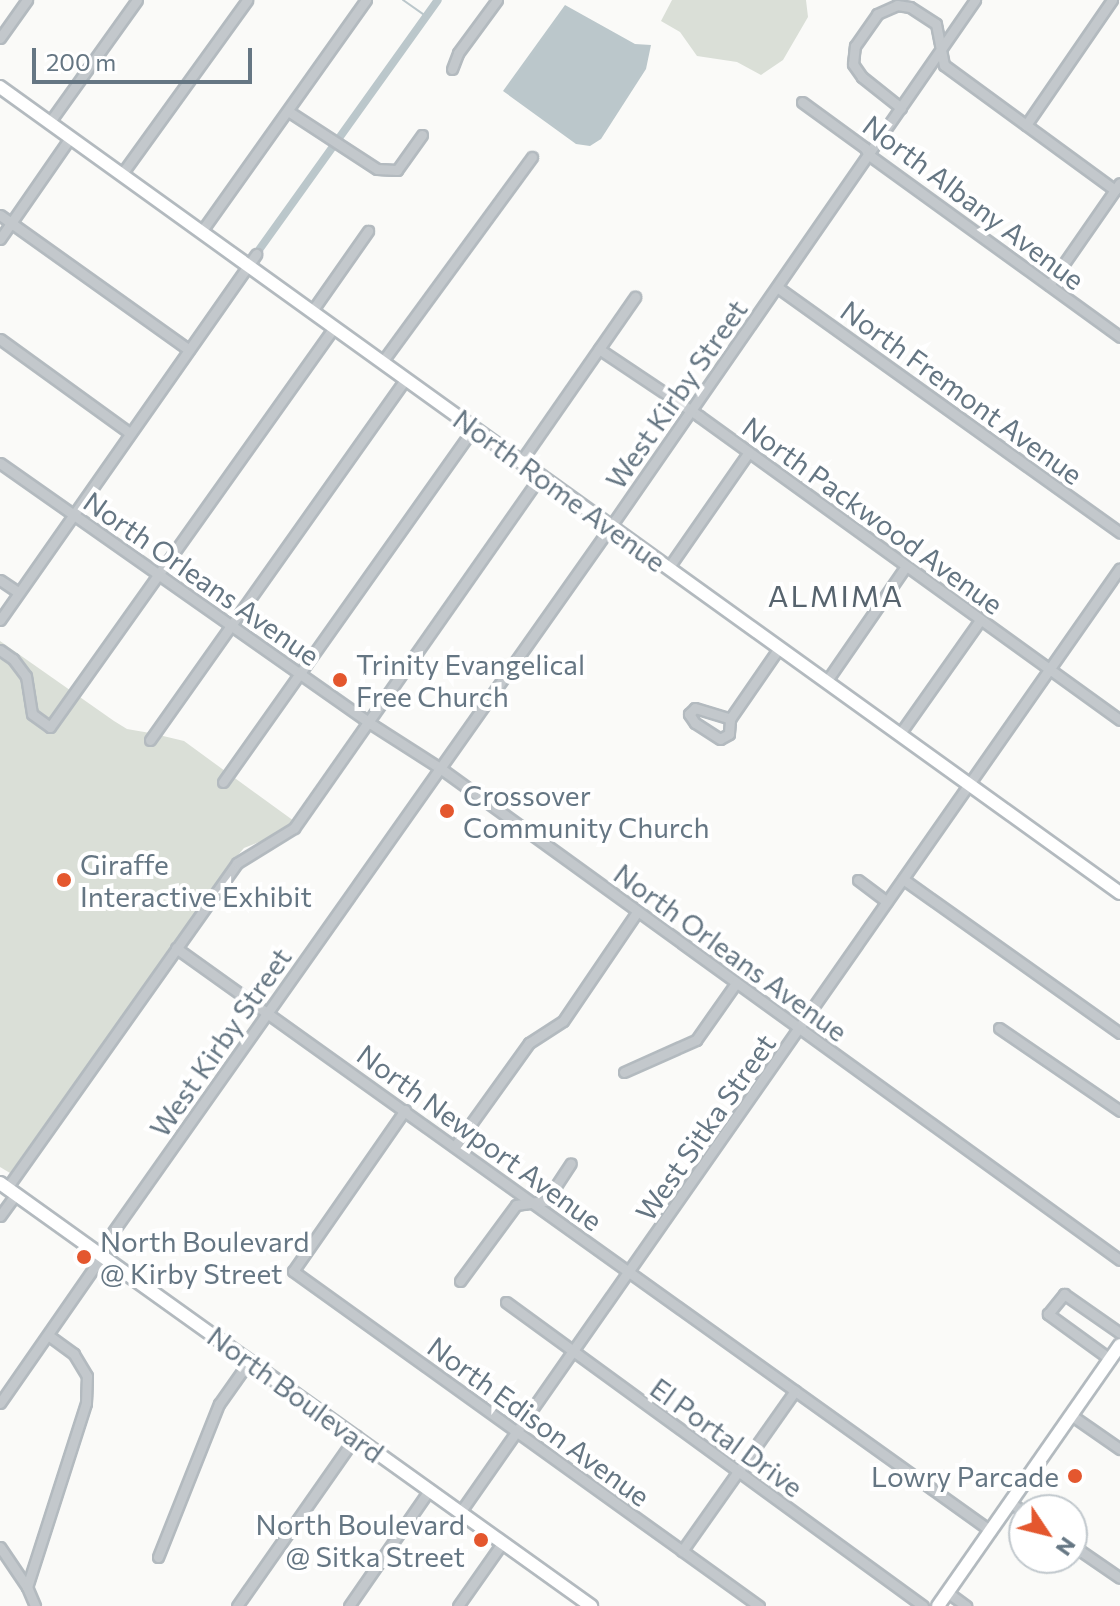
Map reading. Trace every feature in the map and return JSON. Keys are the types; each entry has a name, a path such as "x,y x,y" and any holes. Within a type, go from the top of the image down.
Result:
{"street":[{"path":"0,38 27,0"},
{"path":"49,123 137,0"},
{"path":"121,175 247,0"},
{"path":"201,232 366,0"},
{"path":"452,69 458,53 497,0"},
{"name":"West Kirby Street","path":"0,1403 103,1255 105,1243 611,526 975,0"},
{"path":"1026,125 1112,0"},
{"path":"901,108 862,77 853,64 855,46 877,14 897,5 910,7 936,24 944,65 1118,187 1049,285"},
{"name":"North Rome Avenue","path":"0,87 1120,893"},
{"name":"North Albany Avenue","path":"802,102 865,148 869,155 1120,337"},
{"path":"288,111 377,169 397,170 422,135"},
{"path":"0,239 70,138"},
{"path":"382,362 532,157"},
{"path":"0,215 189,350"},
{"path":"312,311 368,231"},
{"path":"0,620 256,254"},
{"name":"North Fremont Avenue","path":"777,287 1120,533"},
{"path":"521,461 635,297"},
{"path":"0,650 13,659 26,676 32,714 50,727 334,327"},
{"path":"0,339 130,433"},
{"name":"North Packwood Avenue","path":"599,349 749,452 1120,720"},
{"path":"150,740 406,379"},
{"path":"223,782 474,427"},
{"path":"669,567 749,452"},
{"name":"North Orleans Avenue","path":"0,463 368,722 440,768 1120,1260"},
{"path":"0,1216 8,1188 176,948 241,859 290,833 541,475"},
{"path":"826,682 906,566"},
{"name":"West Sitka Street","path":"461,1511 1120,568"},
{"path":"0,580 18,592"},
{"path":"899,735 980,620"},
{"path":"730,719 779,648"},
{"path":"903,879 1120,1033"},
{"path":"858,880 887,902"},
{"path":"455,1146 529,1043 563,1021 637,912"},
{"name":"North Newport Avenue","path":"176,948 991,1531"},
{"path":"624,1072 696,1040 736,983"},
{"path":"999,1028 1120,1111"},
{"name":"North Edison Avenue","path":"405,1110 293,1271 759,1606"},
{"path":"460,1281 516,1205 546,1201 571,1163"},
{"name":"North Boulevard","path":"8,1188 591,1606"},
{"path":"1110,1359 1048,1314 1064,1294 1120,1333"},
{"name":"El Portal Drive","path":"506,1302 923,1606"},
{"path":"27,1587 86,1403 87,1376 74,1354 48,1335"},
{"path":"1017,1494 1120,1345"},
{"path":"158,1557 219,1404 250,1360"},
{"path":"682,1551 795,1391"},
{"path":"1071,1415 1120,1449"},
{"path":"237,1606 356,1436"},
{"path":"349,1606 430,1489"},
{"path":"938,1606 1008,1507"},
{"path":"458,1606 503,1542"},
{"path":"0,1547 27,1587 35,1606"},
{"path":"1088,1556 1120,1578"},
{"path":"947,1592 966,1606"}],"shaded area":[{"path":"672,0 806,0 808,17 783,60 761,75 737,62 697,56 680,32 661,21"},
{"path":"565,5 635,44 651,45 646,69 601,139 590,146 576,144 503,91"},
{"path":"0,641 127,729 150,733 144,741 151,745 159,735 184,741 225,771 218,783 224,787 232,776 294,821 282,833 244,848 233,861 10,1173 0,1167"}],"waterway":[{"path":"403,0 426,16"},
{"path":"256,254 438,0"}],"place":[{"name":"Trinity Evangelical Free Church","path":"340,680"},
{"name":"Crossover Community Church","path":"447,811"},
{"name":"Giraffe Interactive Exhibit","path":"64,880"},
{"name":"North Boulevard @ Kirby Street","path":"84,1257"},
{"name":"Lowry Parcade","path":"1075,1476"},
{"name":"North Boulevard @ Sitka Street","path":"481,1540"}],"district":[{"name":"ALMIMA","path":"836,595"}]}
